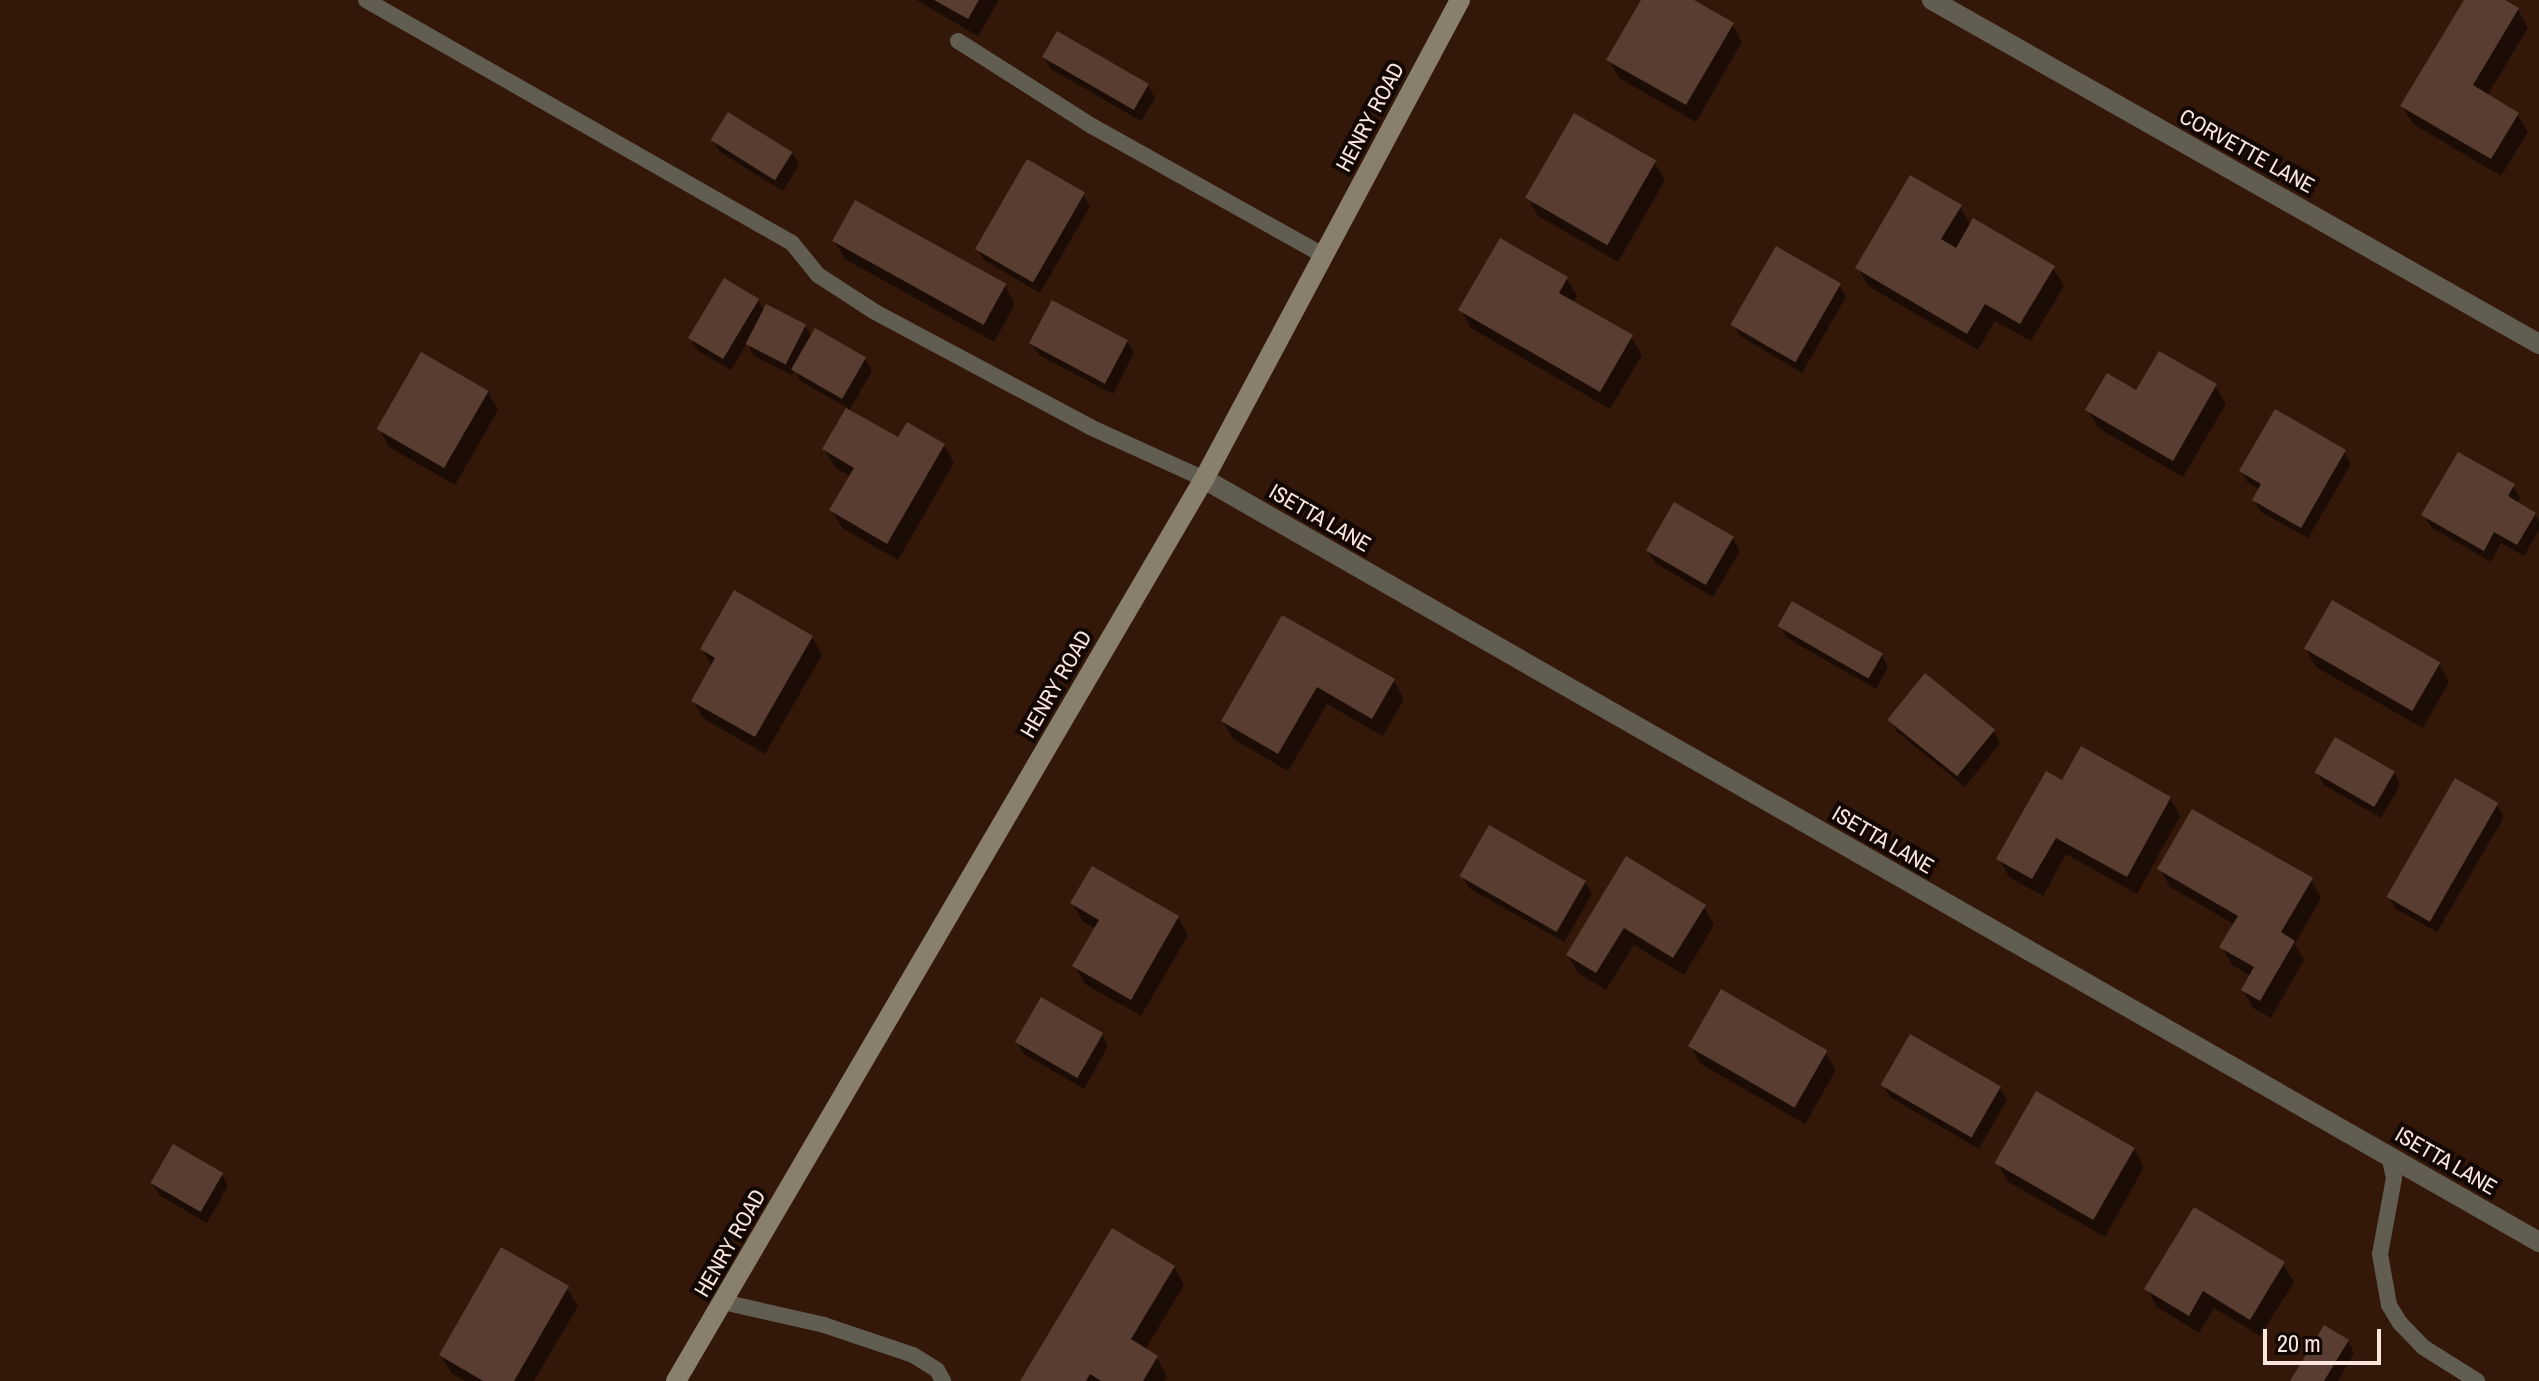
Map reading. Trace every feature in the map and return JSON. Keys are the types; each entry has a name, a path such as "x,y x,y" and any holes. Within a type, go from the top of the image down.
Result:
{"street":[{"name":"HENRY ROAD","path":"676,1381 1204,479 1460,0"},
{"name":"CORVETTE LANE","path":"1932,0 2539,344"},
{"name":"ISETTA LANE","path":"1204,479 2539,1242"}],"lane":[{"path":"366,0 792,243 818,275 875,312 1090,427 1204,479"},
{"path":"958,41 1092,126 1323,255"},
{"path":"2389,1156 2394,1178 2380,1254 2389,1305 2400,1323 2423,1347 2477,1381"},
{"path":"723,1302 824,1325 913,1355 937,1370 943,1381"}],"building":[{"path":"934,0 979,0 968,19"},
{"path":"1641,0 1694,0 1734,23 1686,105 1606,60"},
{"path":"2464,0 2505,0 2519,8 2473,85 2519,113 2491,159 2400,106"},
{"path":"1057,31 1149,84 1134,110 1042,57"},
{"path":"728,112 792,152 775,180 711,140"},
{"path":"1574,113 1656,160 1607,245 1525,198"},
{"path":"1027,159 1085,192 1033,283 975,249"},
{"path":"1910,175 1962,205 1941,239 1956,248 1973,218 2055,266 2020,324 1985,304 1967,334 1855,268"},
{"path":"855,200 1006,284 984,325 832,241"},
{"path":"1500,238 1568,277 1559,293 1633,335 1600,392 1458,310"},
{"path":"1776,246 1841,284 1795,362 1730,325"},
{"path":"724,278 759,299 723,359 688,338"},
{"path":"1052,300 1128,340 1105,384 1029,343"},
{"path":"766,304 806,324 786,365 746,344"},
{"path":"815,328 866,357 842,399 791,370"},
{"path":"2159,351 2217,384 2173,461 2085,410 2107,373 2136,390"},
{"path":"421,352 489,391 444,468 376,429"},
{"path":"846,408 898,437 907,422 945,444 887,544 829,510 854,468 822,449"},
{"path":"2275,409 2346,450 2301,528 2252,500 2261,484 2239,471"},
{"path":"2458,452 2515,484 2508,496 2536,513 2517,545 2494,532 2484,551 2421,515"},
{"path":"1674,502 1734,536 1706,585 1646,550"},
{"path":"734,590 813,636 755,737 691,701 715,658 700,649"},
{"path":"2332,600 2440,662 2412,711 2304,648"},
{"path":"1792,601 1883,654 1868,679 1778,626"},
{"path":"1282,615 1395,679 1372,719 1317,687 1278,754 1221,721"},
{"path":"1925,673 1995,730 1957,776 1887,720"},
{"path":"2335,737 2395,772 2374,807 2314,773"},
{"path":"2081,746 2171,797 2127,877 2056,838 2032,879 1996,859 2046,771 2062,780"},
{"path":"2455,778 2498,803 2430,922 2386,897"},
{"path":"2192,809 2313,878 2281,932 2295,941 2260,1001 2241,990 2254,967 2219,947 2238,916 2157,869"},
{"path":"1489,825 1586,881 1556,932 1460,876"},
{"path":"1626,856 1706,905 1673,958 1624,928 1596,973 1566,955"},
{"path":"1092,866 1179,916 1131,1000 1072,966 1099,920 1070,903"},
{"path":"1721,989 1828,1050 1795,1108 1688,1046"},
{"path":"1041,997 1103,1033 1077,1078 1015,1042"},
{"path":"1910,1034 2001,1086 1971,1138 1880,1085"},
{"path":"2036,1091 2135,1148 2093,1220 1994,1163"},
{"path":"173,1144 223,1173 201,1212 150,1183"},
{"path":"2194,1207 2285,1262 2250,1320 2203,1291 2189,1316 2144,1289"},
{"path":"1112,1228 1175,1266 1131,1339 1158,1356 1143,1381 1101,1381 1090,1374 1086,1381 1020,1381"},
{"path":"501,1247 569,1286 514,1381 483,1381 439,1355"},
{"path":"2324,1325 2349,1340 2324,1381 2290,1381"}]}
